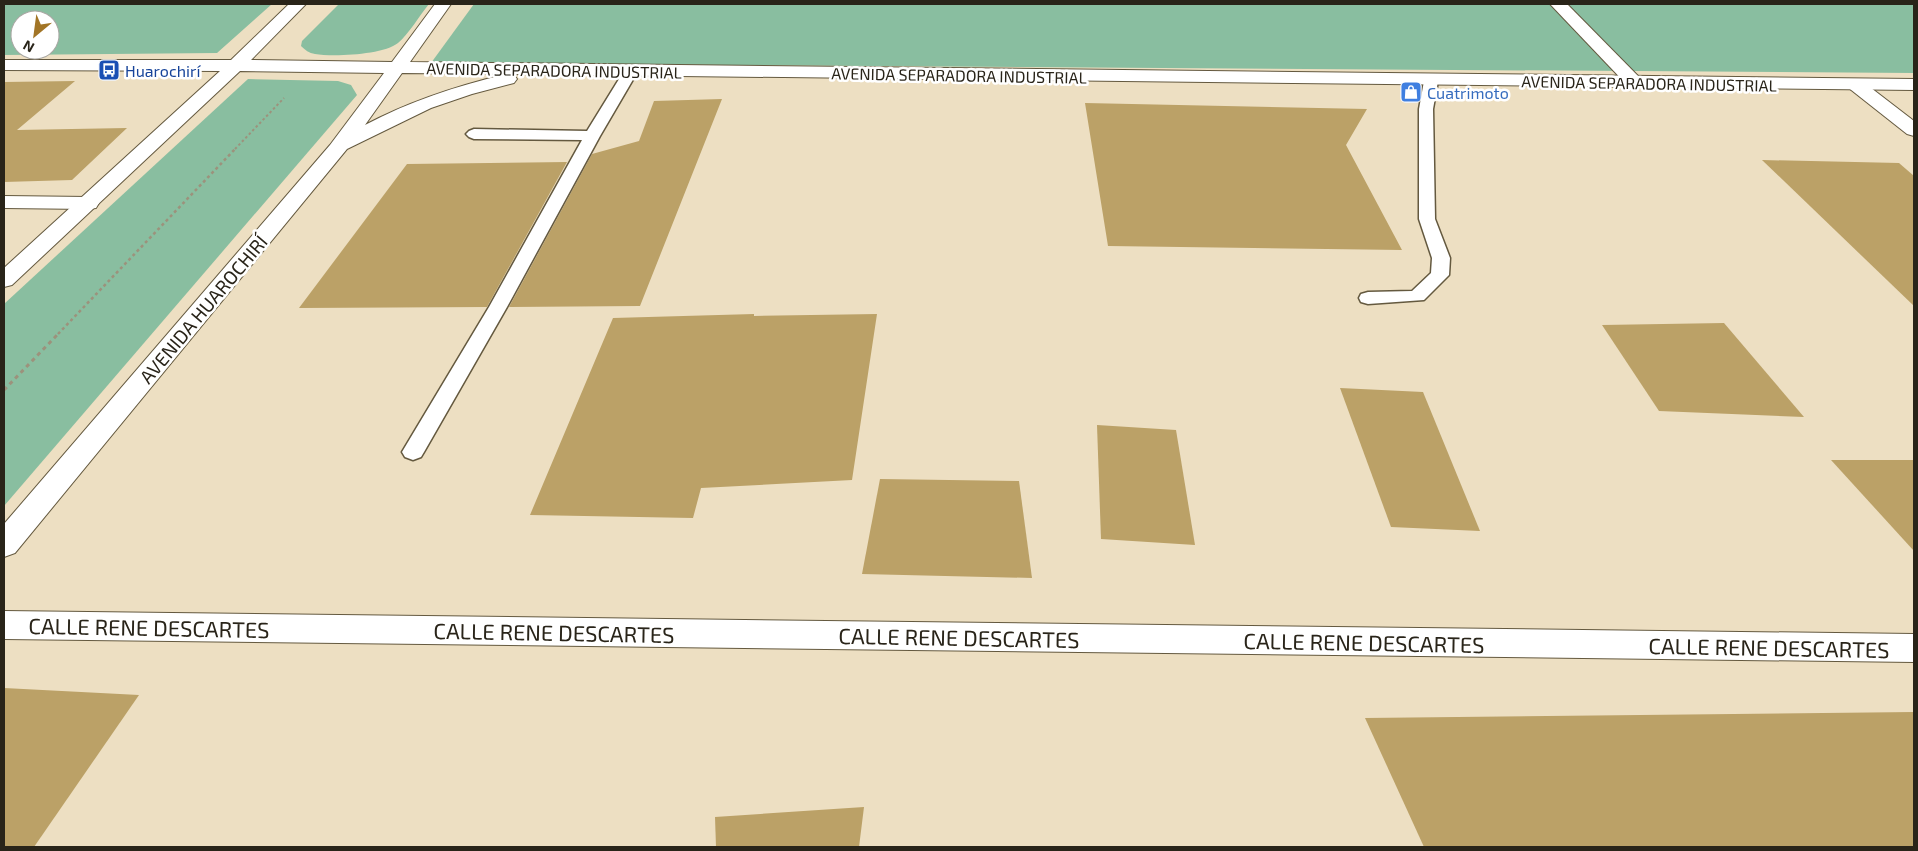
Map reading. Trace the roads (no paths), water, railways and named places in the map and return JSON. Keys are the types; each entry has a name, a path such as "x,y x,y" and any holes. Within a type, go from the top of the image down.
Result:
{"main road":[{"path":"4,280 236,65 298,4"},
{"name":"AVENIDA HUAROCHIRÍ","path":"4,545 337,149 395,67 444,4"},
{"path":"1558,4 1635,83"},
{"name":"AVENIDA SEPARADORA INDUSTRIAL","path":"4,65 236,65 1914,85"},
{"path":"337,149 379,124 426,102 476,87 547,70"},
{"path":"1856,85 1914,130"},
{"path":"4,202 88,203"},
{"name":"CALLE RENE DESCARTES","path":"4,625 1914,648"}],"lane":[{"path":"414,452 498,307 592,136 631,71"},
{"path":"1368,298 1417,296 1440,275 1441,258 1427,219 1426,109 1431,80"},
{"path":"474,134 592,136"}],"place":[{"name":"Huarochirí","path":"109,70"},
{"name":"Cuatrimoto","path":"1411,92"}]}
